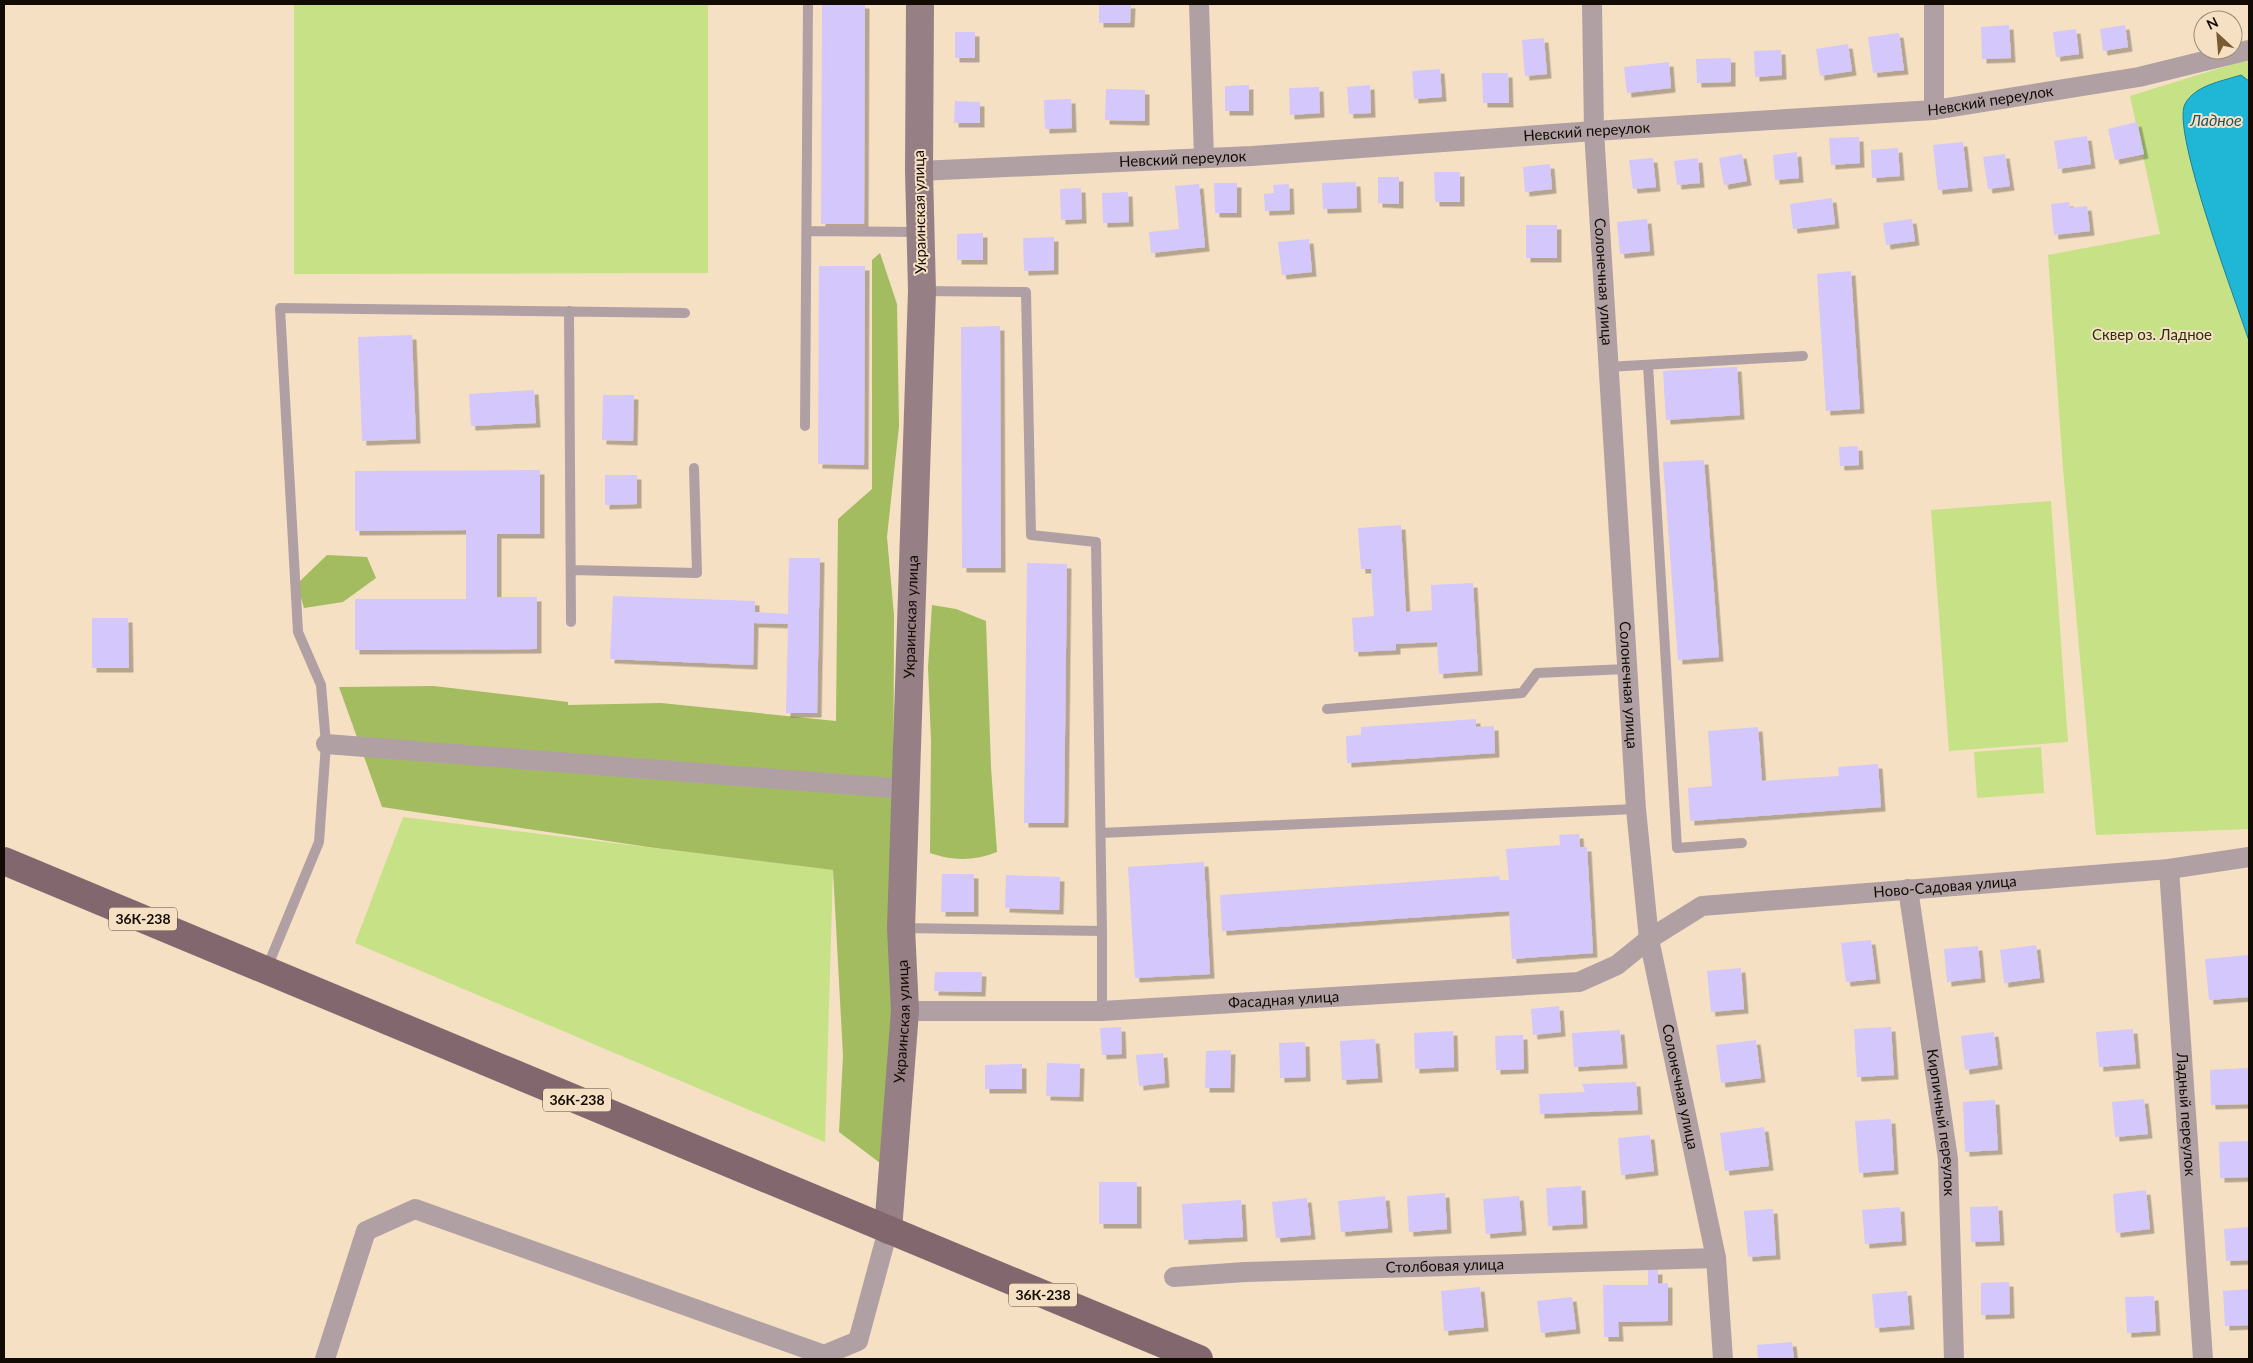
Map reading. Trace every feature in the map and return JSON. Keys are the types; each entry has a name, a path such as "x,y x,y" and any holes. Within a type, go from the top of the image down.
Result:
{"main road":[{"name":"Украинская улица","path":"888,1230 905,1011 901,928 922,291 919,171 920,4"},
{"name":"36К-238","path":"12,864 1199,1359"}],"street":[{"path":"1199,4 1204,158"},
{"name":"Солонечная улица","path":"1592,4 1594,131 1607,368 1636,809 1648,939 1716,1258 1723,1359"},
{"path":"1934,4 1934,110"},
{"name":"Невский переулок","path":"919,171 1252,156 1594,131 1934,110 2139,77 2249,50"},
{"path":"326,744 906,789"},
{"name":"Ново-Садовая улица","path":"1648,939 1702,906 2169,869 2249,857"},
{"name":"Ладный переулок","path":"2169,869 2203,1359"},
{"name":"Кирпичный переулок","path":"1908,889 1948,1159 1954,1359"},
{"name":"Фасадная улица","path":"905,1011 1102,1011 1579,982 1617,965 1648,939"},
{"path":"325,1359 366,1231 415,1209 824,1355 858,1341 888,1230"},
{"name":"Столбовая улица","path":"1174,1277 1245,1272 1716,1258"}],"lane":[{"path":"806,426 808,4"},
{"path":"808,231 921,232"},
{"path":"922,291 1026,292 1031,535 1096,542 1102,1011"},
{"path":"266,971 319,842 326,744 321,685 298,632 280,308 685,313"},
{"path":"569,311 571,622"},
{"path":"1607,368 1803,356"},
{"path":"1648,365 1677,848 1742,843"},
{"path":"571,570 698,573 694,468"},
{"path":"1328,709 1522,693 1538,673 1626,669"},
{"path":"1100,833 1636,809"},
{"path":"901,928 1102,931"}],"green space":[{"path":"294,4 708,4 708,273 294,274"},
{"name":"Сквер оз. Ладное","path":"2249,59 2249,829 2096,835 2063,469 2048,255 2160,234 2130,96"},
{"path":"880,253 897,304 899,426 887,537 894,615 892,1172 839,1132 843,1056 833,870 648,847 382,807 339,687 434,686 568,702 568,705 661,703 836,721 838,519 872,489 872,260"},
{"path":"2051,501 2068,742 1949,751 1931,510"},
{"path":"327,555 367,557 376,578 343,602 304,608 297,584"},
{"path":"932,605 956,609 986,621 991,767 997,852 980,857 955,859 930,853 931,741 928,667"},
{"path":"2041,747 2044,793 1977,798 1974,752"},
{"path":"403,817 833,870 825,1142 355,943"}],"water":[{"name":"Ладное","path":"2241,75 2249,81 2249,341 2207,219 2187,147 2183,120 2185,104 2195,92"}],"building":[{"path":"822,4 865,4 864,224 821,224"},
{"path":"1099,4 1131,4 1130,23 1099,23"},
{"path":"2009,25 2011,58 1982,59 1981,27"},
{"path":"2125,25 2128,47 2103,51 2100,29"},
{"path":"2076,29 2079,54 2056,57 2053,32"},
{"path":"955,32 975,32 975,58 955,58"},
{"path":"1899,33 1904,70 1873,73 1868,37"},
{"path":"1544,38 1547,74 1525,76 1522,40"},
{"path":"1848,44 1852,71 1820,76 1816,49"},
{"path":"1781,50 1782,75 1755,77 1754,51"},
{"path":"1731,58 1731,82 1697,83 1696,59"},
{"path":"1669,62 1671,88 1627,93 1624,67"},
{"path":"1440,69 1442,97 1414,99 1412,71"},
{"path":"1482,73 1508,73 1509,103 1483,103"},
{"path":"1249,85 1249,111 1225,111 1225,86"},
{"path":"1370,85 1371,113 1349,114 1347,87"},
{"path":"1319,87 1320,113 1290,115 1289,88"},
{"path":"1106,89 1145,90 1145,121 1105,120"},
{"path":"1071,99 1072,128 1045,129 1044,100"},
{"path":"955,101 980,102 980,123 954,123"},
{"path":"2137,122 2144,154 2115,160 2108,129"},
{"path":"2087,136 2091,164 2058,169 2054,141"},
{"path":"1859,137 1860,163 1831,165 1829,138"},
{"path":"1963,142 1968,187 1938,190 1933,145"},
{"path":"1898,148 1900,176 1872,178 1871,150"},
{"path":"1797,152 1799,178 1775,180 1773,155"},
{"path":"1742,154 1747,181 1724,185 1719,158"},
{"path":"2005,154 2010,186 1988,189 1983,157"},
{"path":"1653,158 1656,187 1633,189 1629,160"},
{"path":"1698,158 1700,183 1677,185 1674,161"},
{"path":"1550,164 1552,189 1525,192 1523,167"},
{"path":"1434,172 1460,172 1460,202 1435,202"},
{"path":"1378,177 1399,177 1399,204 1378,203"},
{"path":"1356,182 1357,208 1323,209 1322,183"},
{"path":"1214,183 1237,183 1237,213 1215,213"},
{"path":"1199,184 1205,247 1151,253 1149,232 1179,229 1175,186"},
{"path":"1289,184 1290,210 1265,211 1264,194 1274,193 1273,185"},
{"path":"1081,188 1082,219 1061,220 1060,189"},
{"path":"1128,192 1129,222 1103,223 1102,193"},
{"path":"1832,198 1835,224 1793,229 1790,204"},
{"path":"2069,202 2070,208 2087,206 2090,231 2054,235 2051,204"},
{"path":"1647,219 1650,251 1620,254 1617,222"},
{"path":"1912,219 1915,241 1886,245 1883,223"},
{"path":"1526,225 1557,225 1557,258 1526,258"},
{"path":"983,233 983,260 957,260 957,234"},
{"path":"1054,237 1054,270 1024,271 1023,238"},
{"path":"1309,239 1312,272 1282,275 1278,242"},
{"path":"819,266 865,266 864,465 818,464"},
{"path":"1851,271 1860,409 1826,411 1817,274"},
{"path":"1000,326 1001,568 962,568 961,327"},
{"path":"412,335 416,439 362,441 358,337"},
{"path":"1737,367 1740,415 1666,420 1663,371"},
{"path":"534,390 536,423 471,426 469,394"},
{"path":"603,395 634,395 633,441 602,440"},
{"path":"1858,446 1859,465 1840,466 1839,447"},
{"path":"1704,460 1719,657 1678,660 1663,462"},
{"path":"540,470 540,534 497,534 497,597 537,597 537,649 355,650 355,599 466,599 466,530 355,531 355,471"},
{"path":"605,475 637,475 637,504 605,505"},
{"path":"1401,525 1406,612 1432,610 1431,585 1473,583 1478,671 1439,674 1437,642 1396,644 1396,650 1354,652 1352,618 1374,616 1371,569 1361,569 1358,528"},
{"path":"789,558 820,558 817,713 786,713 788,624 754,623 753,665 610,659 613,596 755,601 755,612 788,614"},
{"path":"1027,563 1067,564 1064,823 1024,823"},
{"path":"92,618 128,618 129,668 92,668"},
{"path":"1476,719 1476,727 1494,726 1495,753 1347,763 1346,736 1361,735 1361,727"},
{"path":"1758,727 1762,781 1839,776 1838,767 1878,764 1881,807 1690,821 1688,788 1712,786 1708,731"},
{"path":"1579,834 1580,847 1587,847 1593,953 1512,959 1509,911 1222,931 1220,895 1499,876 1500,880 1509,880 1506,849 1560,845 1559,835"},
{"path":"1204,862 1210,974 1135,978 1128,867"},
{"path":"942,874 974,874 974,912 941,912"},
{"path":"1006,875 1060,877 1059,910 1005,908"},
{"path":"1871,940 1876,979 1846,982 1841,943"},
{"path":"2036,945 2040,978 2004,983 2000,950"},
{"path":"1978,946 1981,978 1947,982 1944,949"},
{"path":"2249,955 2249,997 2209,1000 2205,959"},
{"path":"1741,968 1744,1009 1711,1012 1707,971"},
{"path":"935,972 982,972 981,992 934,991"},
{"path":"1559,1006 1561,1032 1533,1035 1531,1009"},
{"path":"1121,1027 1122,1054 1102,1055 1100,1028"},
{"path":"1891,1027 1894,1075 1857,1077 1854,1029"},
{"path":"2133,1029 2136,1064 2099,1067 2096,1032"},
{"path":"1620,1030 1623,1064 1574,1067 1572,1033"},
{"path":"1453,1031 1454,1067 1415,1069 1414,1033"},
{"path":"1994,1032 1998,1065 1965,1070 1961,1036"},
{"path":"1523,1035 1524,1069 1496,1070 1495,1036"},
{"path":"1375,1039 1378,1078 1342,1080 1340,1041"},
{"path":"1756,1040 1761,1078 1721,1083 1716,1045"},
{"path":"1305,1042 1306,1077 1280,1078 1279,1043"},
{"path":"1231,1050 1230,1088 1205,1088 1206,1051"},
{"path":"1163,1053 1165,1083 1139,1086 1136,1055"},
{"path":"1047,1063 1080,1064 1079,1097 1046,1096"},
{"path":"1022,1064 1022,1089 985,1089 985,1065"},
{"path":"2249,1068 2249,1104 2211,1105 2210,1070"},
{"path":"1636,1082 1638,1110 1540,1114 1539,1094 1585,1092 1582,1084"},
{"path":"2144,1099 2148,1134 2115,1137 2112,1102"},
{"path":"1995,1100 1998,1150 1965,1152 1963,1102"},
{"path":"1891,1119 1894,1170 1859,1173 1855,1121"},
{"path":"1764,1127 1769,1166 1725,1171 1720,1133"},
{"path":"1650,1135 1654,1171 1621,1175 1618,1138"},
{"path":"2249,1141 2249,1177 2220,1178 2219,1142"},
{"path":"1099,1182 1137,1182 1137,1224 1099,1224"},
{"path":"1581,1186 1583,1224 1548,1226 1546,1188"},
{"path":"2146,1190 2150,1229 2116,1233 2113,1194"},
{"path":"1445,1193 1447,1229 1409,1232 1407,1196"},
{"path":"1385,1196 1388,1228 1341,1232 1338,1201"},
{"path":"1519,1196 1522,1231 1486,1234 1483,1199"},
{"path":"1307,1198 1311,1235 1276,1238 1272,1202"},
{"path":"1241,1200 1243,1237 1184,1240 1182,1204"},
{"path":"1998,1206 2000,1241 1971,1242 1970,1207"},
{"path":"1900,1207 1902,1241 1865,1244 1862,1210"},
{"path":"1773,1209 1776,1255 1748,1257 1744,1211"},
{"path":"2249,1227 2249,1260 2226,1261 2224,1229"},
{"path":"1648,1270 1658,1270 1658,1284 1668,1283 1668,1321 1618,1322 1619,1337 1604,1337 1603,1285 1648,1285"},
{"path":"2009,1282 2010,1314 1981,1315 1981,1283"},
{"path":"1480,1287 1484,1327 1444,1331 1441,1291"},
{"path":"2249,1289 2249,1325 2225,1326 2223,1291"},
{"path":"1907,1291 1910,1325 1875,1328 1872,1294"},
{"path":"2154,1296 2156,1331 2127,1333 2125,1297"},
{"path":"1572,1297 1576,1329 1541,1333 1537,1301"},
{"path":"1792,1342 1794,1359 1758,1359 1757,1345"}]}
